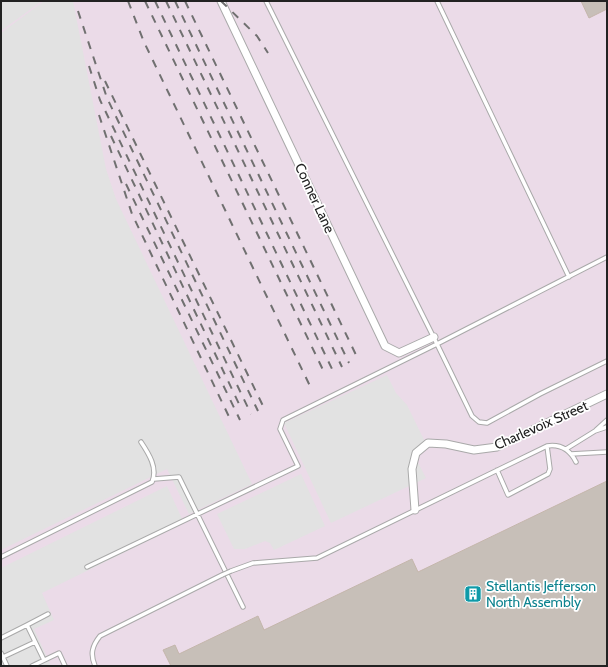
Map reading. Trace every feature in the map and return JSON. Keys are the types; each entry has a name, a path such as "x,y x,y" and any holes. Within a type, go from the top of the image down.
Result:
{"street":[{"name":"Conner Lane","path":"222,1 385,346 399,353 435,341"},
{"name":"Charlevoix Street","path":"415,510 412,469 416,453 428,444 446,444 474,450 496,447 607,394"}],"lane":[{"path":"266,1 472,416 479,422 487,423 540,394 607,361"},
{"path":"437,1 569,277"},
{"path":"87,567 298,466 280,429 283,420 435,341 607,258"},
{"path":"595,431 607,420"},
{"path":"566,449 595,431 607,426"},
{"path":"1,557 152,482 154,478 154,468 142,442"},
{"path":"497,470 508,495 548,474 550,469 547,446"},
{"path":"95,666 92,655 92,647 100,636 231,571 252,563 317,558 547,446 556,446 566,449 576,462"},
{"path":"571,454 607,452"},
{"path":"154,478 179,477 243,606"},
{"path":"1,638 48,614"},
{"path":"27,625 44,660"},
{"path":"7,666 2,655 35,642"},
{"path":"32,666 60,653 65,666"}],"shaded area":[{"path":"1,1 607,1 607,666 1,666"},
{"path":"1,1 42,1 1,31"},
{"path":"44,1 73,1 106,169 116,199 252,484 189,514 167,469 1,550 1,33"},
{"path":"387,375 396,393 407,405 427,446 413,453 426,478 331,523 284,423"},
{"path":"301,474 325,526 274,550 270,543 265,541 245,549 234,549 217,514"},
{"path":"167,486 184,523 42,593 54,620 34,629 51,666 1,666 1,568"}],"building":[{"path":"581,1 607,1 607,9 589,18"},
{"name":"Stellantis Jefferson North Assembly","path":"607,481 607,666 171,666 163,650 175,645 179,654 258,616 264,630 412,559 418,572"}],"railway":[{"path":"128,1 144,42 310,386"},
{"path":"145,1 325,374"},
{"path":"155,1 333,371"},
{"path":"166,1 342,367"},
{"path":"175,1 349,363"},
{"path":"185,1 358,359"},
{"path":"221,1 257,36 268,53"},
{"path":"78,11 107,98 258,411"},
{"path":"89,66 100,100 251,414"},
{"path":"105,81 264,408"},
{"path":"99,115 132,214 232,423"},
{"path":"111,136 240,406"},
{"path":"126,184 240,420"}],"place":[{"name":"Stellantis Jefferson North Assembly","path":"473,594"}]}
